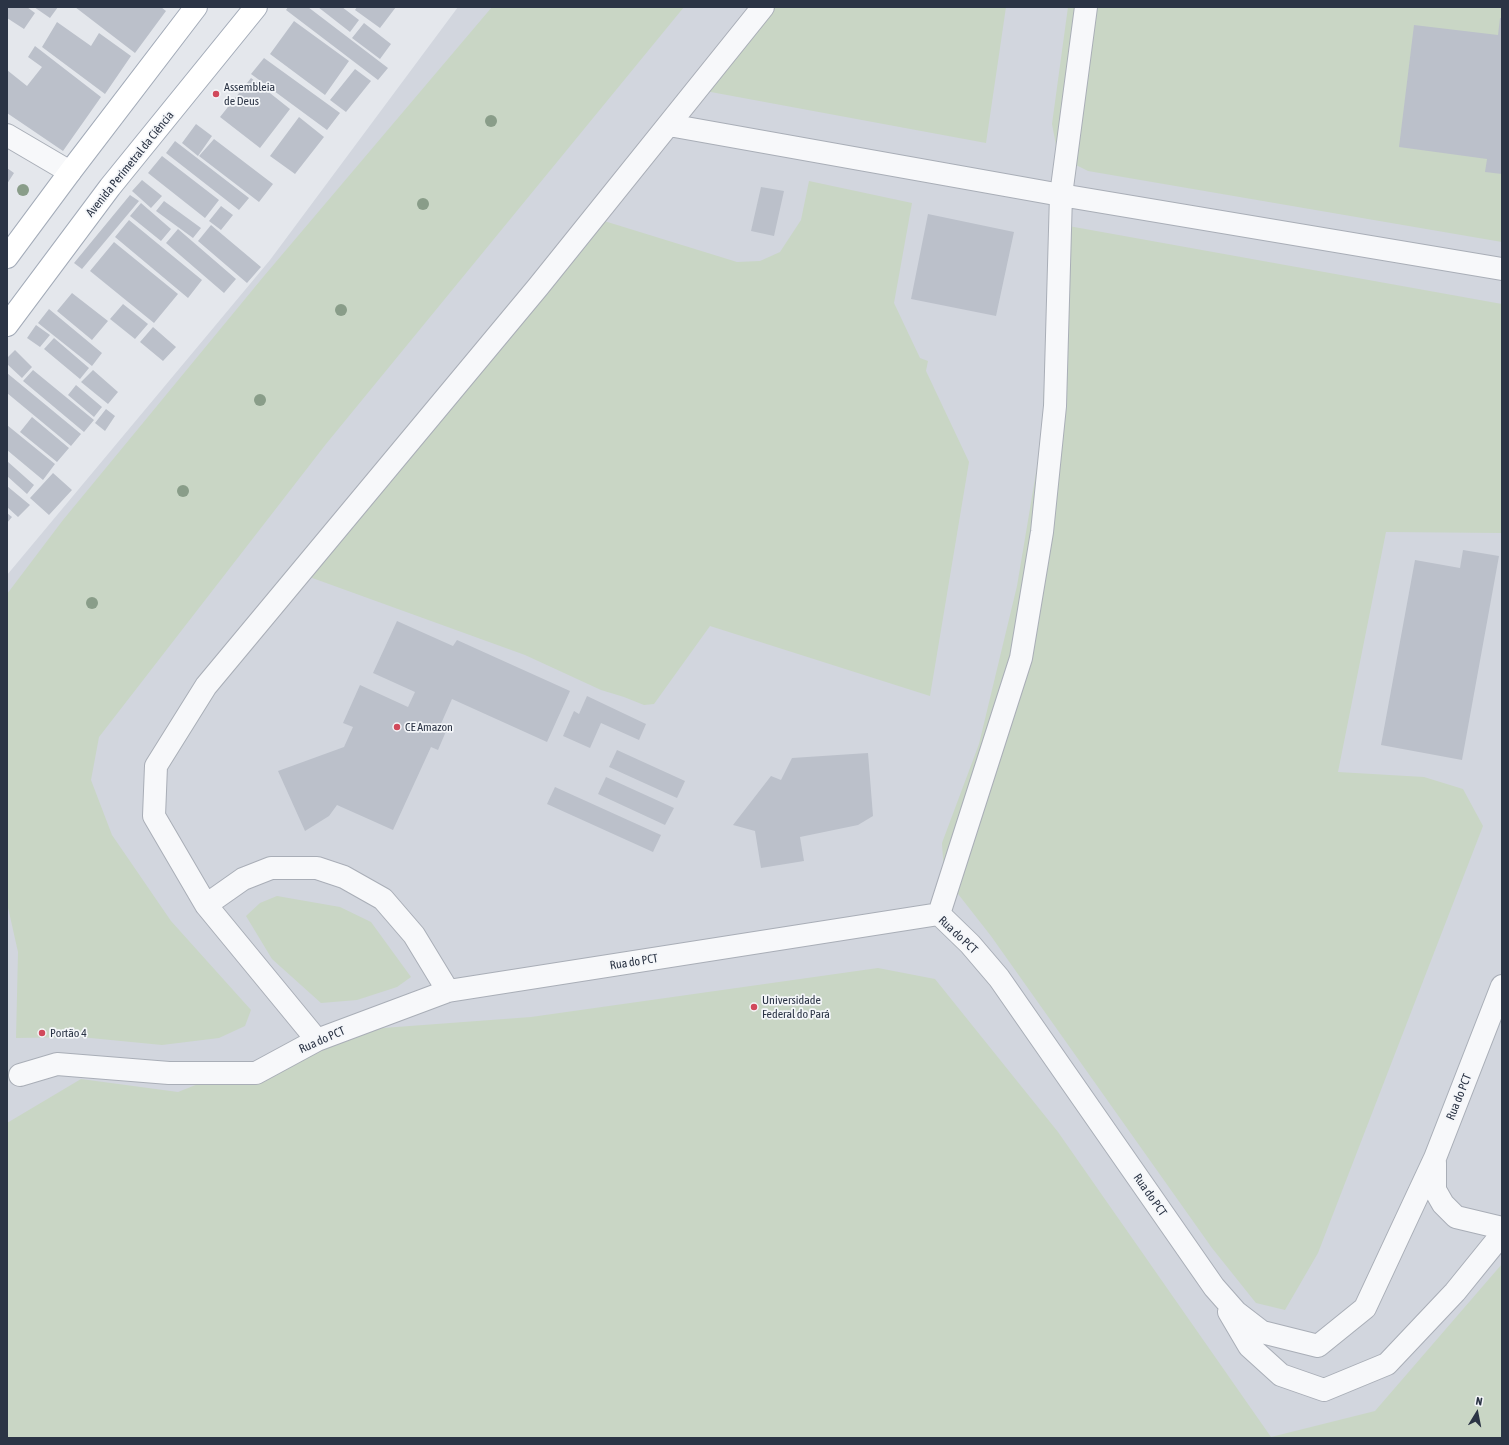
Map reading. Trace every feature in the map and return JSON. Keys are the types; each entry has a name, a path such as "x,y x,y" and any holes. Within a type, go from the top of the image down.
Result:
{"main road":[{"path":"7,257 196,7"},
{"name":"Avenida Perimetral da Ciência","path":"7,324 110,187 256,7"}],"street":[{"path":"317,1040 206,905 154,816 156,766 206,686 533,293 763,7"},
{"path":"939,914 1021,658 1042,532 1055,406 1061,194 1086,7"},
{"path":"669,125 1061,194 1502,269"},
{"path":"7,135 70,172"},
{"path":"206,905 243,879 271,868 317,868 344,877 383,899 414,935 448,991"},
{"name":"Rua do PCT","path":"20,1075 57,1064 169,1073 256,1073 317,1040 448,991 939,914 970,944 999,978 1214,1287 1236,1312 1262,1332 1318,1346 1365,1308 1435,1158 1502,986"},
{"path":"1435,1158 1435,1190 1443,1204 1456,1217 1502,1228"},
{"path":"1214,1287 1249,1346 1281,1375 1324,1390 1387,1364 1455,1292 1502,1234"}],"shaded area":[{"name":"Universidade Federal do Pará","path":"458,7 1502,7 1502,1438 7,1438 7,575 270,260"}],"green space":[{"path":"492,7 684,7 326,444 99,737 91,780 112,835 171,921 251,1010 245,1026 219,1038 162,1045 80,1037 16,1038 18,952 7,903 7,594 63,520 264,276"},
{"path":"768,7 1006,7 986,143 700,90"},
{"path":"1068,7 1502,7 1502,242 1088,171 1058,156 1052,124"},
{"path":"809,181 912,203 894,303 920,358 928,361 926,371 969,462 930,696 710,626 654,704 644,705 601,690 525,655 293,571 601,220 737,262 760,261 780,252 801,220"},
{"path":"1063,225 1502,304 1502,533 1386,532 1338,772 1424,777 1463,789 1483,826 1318,1253 1285,1310 1256,1303 1212,1248 991,936 944,876 942,843 979,744 1017,586 1042,437 1050,229"},
{"path":"277,896 340,907 371,922 411,977 397,987 357,1000 321,1003 272,959 246,916 260,903"},
{"path":"878,968 935,979 1058,1132 1271,1437 1375,1411 1502,1264 1502,1438 7,1438 7,1123 81,1079 178,1092 329,1032 531,1017"}],"building":[{"path":"7,7 27,7 35,13 24,29 7,18"},
{"path":"34,7 58,7 50,18"},
{"path":"75,7 161,7 166,11 135,53"},
{"path":"288,7 308,7 388,68 378,80 286,10"},
{"path":"318,7 342,7 359,20 350,32"},
{"path":"357,7 396,7 380,28 355,10"},
{"path":"1500,18 1502,18 1502,174 1485,172 1487,159 1399,147 1414,25 1498,35"},
{"path":"294,21 349,61 325,95 270,54"},
{"path":"57,22 91,46 99,33 131,56 105,94 42,47"},
{"path":"364,23 391,44 380,59 352,38"},
{"path":"35,46 101,97 63,151 7,113 7,70 27,86 42,67 28,57"},
{"path":"264,58 340,113 327,130 251,74"},
{"path":"355,69 371,81 346,112 330,100"},
{"path":"251,78 290,109 260,148 220,117"},
{"path":"299,117 324,137 295,174 270,156"},
{"path":"196,124 212,136 198,156 182,143"},
{"path":"214,139 273,184 259,202 199,156"},
{"path":"175,141 249,198 239,210 166,153"},
{"path":"162,156 219,200 205,218 148,173"},
{"path":"7,168 14,173 7,184"},
{"path":"142,180 162,196 151,208 132,191"},
{"path":"761,187 784,191 774,236 751,231"},
{"path":"130,195 139,201 82,269 74,263"},
{"path":"164,201 201,228 193,238 156,211"},
{"path":"141,203 171,229 161,241 130,216"},
{"path":"221,206 233,215 221,230 209,221"},
{"path":"928,214 1014,232 996,316 911,299"},
{"path":"129,220 202,280 188,298 115,237"},
{"path":"211,225 261,267 247,283 198,241"},
{"path":"178,229 236,279 224,293 166,243"},
{"path":"114,242 178,294 154,323 90,271"},
{"path":"72,293 108,321 92,340 57,311"},
{"path":"123,304 148,324 135,339 110,319"},
{"path":"49,309 102,353 92,366 38,323"},
{"path":"36,325 50,335 40,347 27,338"},
{"path":"153,327 176,347 163,361 140,342"},
{"path":"54,338 89,368 80,379 44,349"},
{"path":"15,350 32,367 22,378 7,364 7,358"},
{"path":"33,370 94,420 84,432 23,381"},
{"path":"93,370 118,392 108,404 81,382"},
{"path":"7,373 81,434 71,446 7,393"},
{"path":"76,385 102,407 94,417 68,395"},
{"path":"106,409 115,416 105,431 95,423"},
{"path":"32,417 69,448 57,462 20,432"},
{"path":"7,425 55,464 43,480 7,450"},
{"path":"7,461 34,485 27,494 7,476"},
{"path":"53,473 72,490 49,515 30,498"},
{"path":"7,486 30,505 18,517 7,507"},
{"path":"7,513 12,517 7,523"},
{"path":"1463,550 1499,556 1462,760 1381,745 1415,560 1460,568"},
{"name":"CE Amazon","path":"397,621 453,646 457,640 570,691 547,742 452,699 440,726 447,729 438,750 431,747 393,830 337,805 329,816 305,831 278,771 344,747 353,727 343,723 360,685 408,707 415,692 373,673"},
{"path":"587,696 646,724 639,740 601,723 590,748 563,736 574,711 579,714"},
{"path":"617,750 685,781 677,798 609,767"},
{"path":"868,753 873,816 858,825 800,837 804,861 761,868 755,831 733,825 771,776 781,780 792,758"},
{"path":"606,777 674,808 665,825 598,794"},
{"path":"555,787 661,835 653,852 547,804"}],"place":[{"name":"Assembleia de Deus","path":"216,94"},
{"name":"CE Amazon","path":"397,727"},
{"name":"Universidade Federal do Pará","path":"754,1007"},
{"name":"Portão 4","path":"42,1033"}]}
